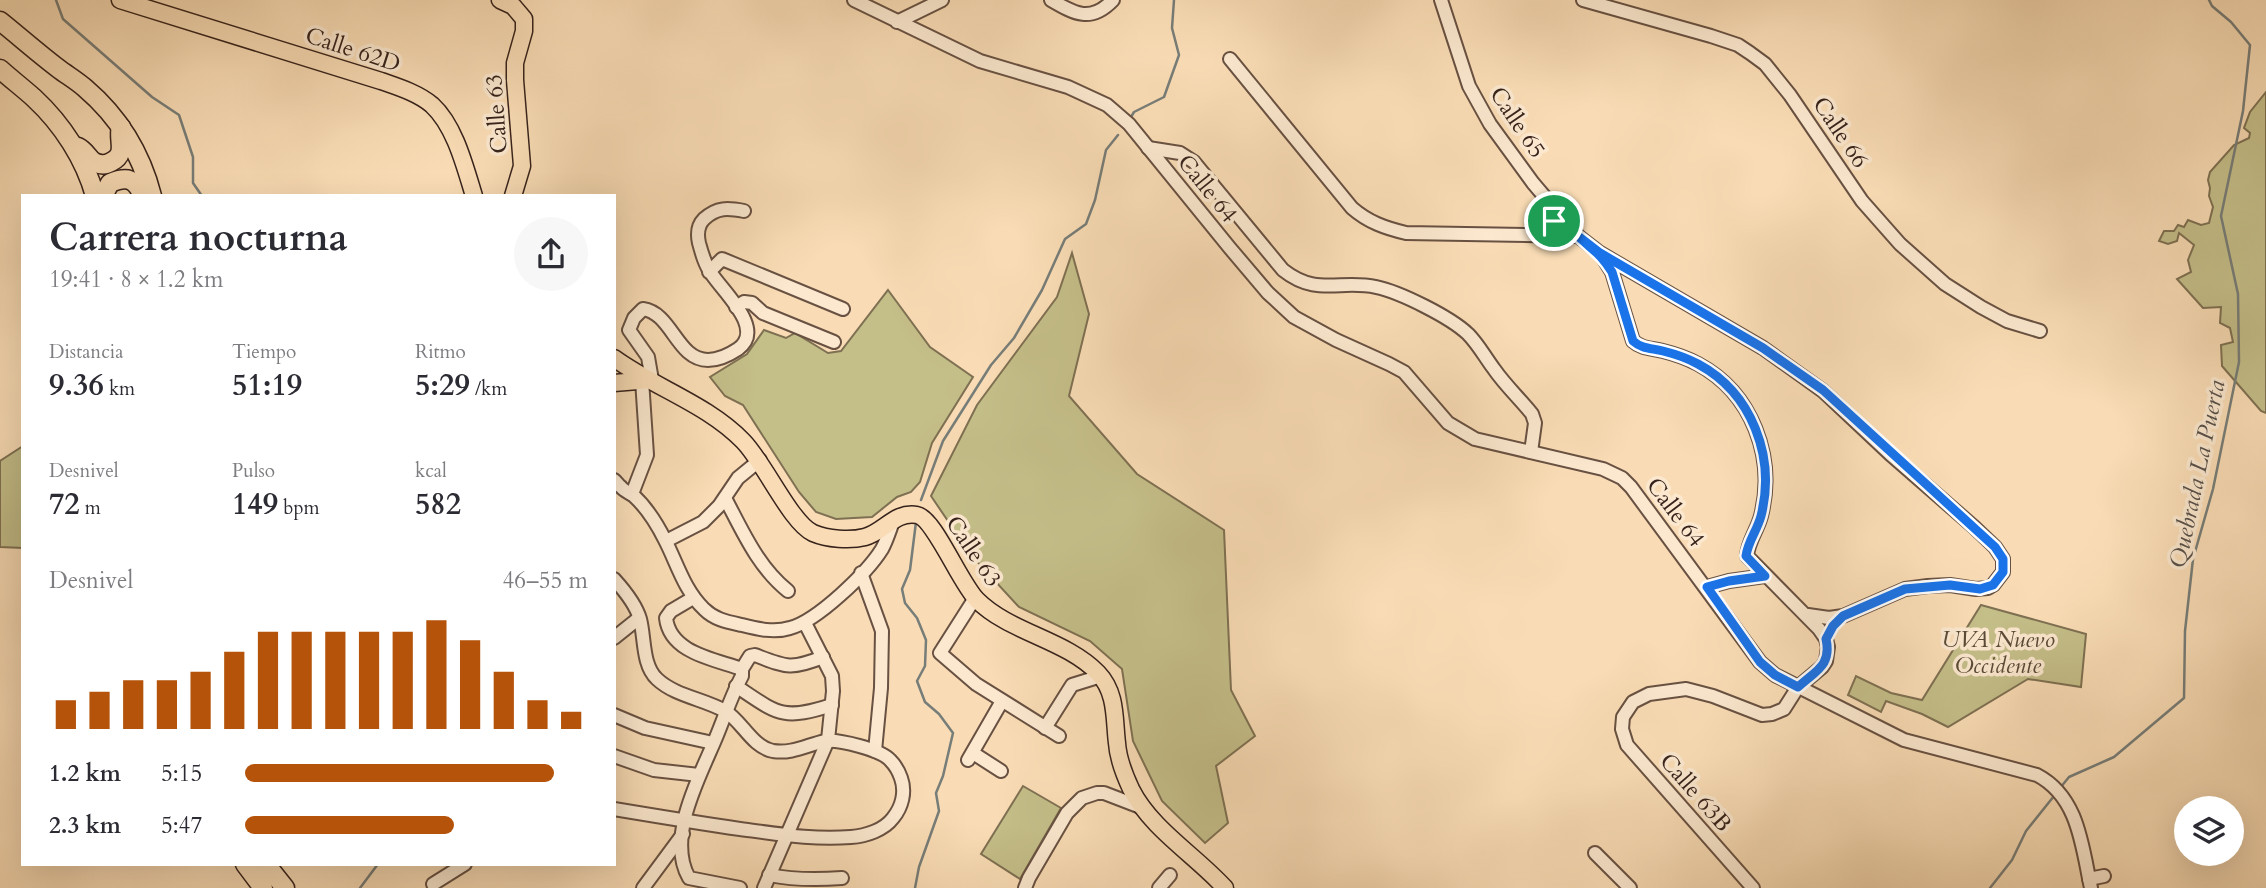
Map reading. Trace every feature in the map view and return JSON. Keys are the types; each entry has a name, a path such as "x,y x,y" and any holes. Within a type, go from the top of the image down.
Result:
{"highway":[{"path":"0,21 60,70 83,85 103,104 121,126 142,163 151,194"},
{"path":"0,69 54,119 72,144 93,194"},
{"path":"72,144 84,150 93,162 108,164 115,160 121,150 122,143 118,135 121,126"},
{"path":"104,194 110,184 128,179 138,186 142,194"},
{"path":"246,866 263,888"}],"main road":[{"name":"Calle 62D","path":"120,0 382,80 422,99 433,106 446,125 473,194"},
{"name":"Calle 63","path":"500,0 513,6 524,19 524,31 515,62 522,166 514,194"},
{"path":"616,359 730,429 760,460 797,520 813,533 848,539 864,537 894,519"},
{"path":"616,383 647,380"},
{"name":"Calle 63","path":"894,519 906,514 923,517 936,533 958,574 975,598 1002,618 1083,660 1101,676"},
{"path":"1101,676 1112,696 1121,766 1132,792 1143,808 1225,888"}],"street":[{"name":"Calle 64","path":"854,0 980,61 1068,87 1107,105 1129,124 1268,293 1294,317 1404,372 1448,423 1475,439 1603,469 1622,478 1707,587 1760,662 1775,675 1904,740 2037,775 2049,781 2069,803 2090,883"},
{"path":"897,22 942,0"},
{"path":"1051,0 1078,15 1098,12 1113,0"},
{"name":"Calle 65","path":"1441,0 1469,86 1490,124 1578,236 1600,253 1763,348 1823,390 1995,547 2003,559 2003,572 1993,585 1987,588 1950,585 1905,589 1843,616"},
{"name":"Calle 66","path":"1583,0 1712,36 1750,52 1765,64 1790,95 1862,201 1900,244 1945,284 1981,307 2007,321 2040,331"},
{"path":"1230,60 1352,208 1364,218 1406,233 1578,236"},
{"path":"1148,148 1180,153 1194,162 1283,270 1292,277 1316,286 1364,285 1388,290 1456,324 1476,343 1532,414 1535,424 1531,452"},
{"path":"632,494 647,455 648,357 629,330 637,314 643,309 650,310 695,357 709,360 727,355 743,345 747,338 747,324 709,271 697,235 701,223 719,209 744,211"},
{"path":"1544,236 1554,221 1557,210"},
{"path":"1600,253 1612,272 1633,341 1640,347 1688,359 1710,371 1729,388 1748,413 1763,451 1765,494 1761,517 1747,544 1746,556 1808,615 1826,639 1828,647 1826,662 1798,687"},
{"path":"709,271 722,259 842,309"},
{"path":"736,307 744,302 751,303 763,313 834,342"},
{"path":"666,541 698,526 725,498 738,478 760,460"},
{"path":"616,485 632,494 647,511 666,541 680,576 705,611 720,621 771,631 789,629 817,615 861,573 884,545 894,519"},
{"path":"725,498 761,565 788,591"},
{"path":"861,573 882,631 881,688 875,751"},
{"path":"1707,587 1765,576"},
{"path":"616,581 639,618 650,670 657,679 726,711 756,741 772,751 794,751 828,740 875,751 889,758 902,782 900,808 891,821 864,836 821,840 684,827 616,810"},
{"path":"693,597 671,611 666,618 667,626 674,637 689,651 742,669"},
{"path":"975,598 940,653 976,684 1059,736"},
{"path":"1808,615 1829,618 1843,616"},
{"path":"1826,639 1843,616"},
{"path":"616,636 639,618"},
{"path":"764,888 828,740 832,676 805,623"},
{"path":"740,888 690,878 683,867 681,855 684,827 699,775 742,676 742,669 750,656 755,655 787,667 806,664 823,657"},
{"path":"1045,728 1072,685 1101,676"},
{"path":"736,686 777,712 793,715 832,705"},
{"name":"Calle 63B","path":"1753,888 1627,745 1622,729 1623,717 1633,702 1649,694 1686,689 1713,696 1762,715 1772,714 1784,709 1798,687"},
{"path":"1001,771 970,756 1002,701"},
{"path":"616,716 645,728 713,743"},
{"path":"616,757 654,770 699,775"},
{"path":"1025,888 1067,813 1082,798 1104,793 1143,808"},
{"path":"643,888 684,827"},
{"path":"1595,853 1630,888"},
{"path":"433,884 462,866"},
{"path":"769,875 813,884 842,878"},
{"path":"1160,888 1170,875"},
{"path":"2090,883 2104,876"}],"green space":[{"path":"2266,92 2266,413 2261,411 2222,366 2221,345 2233,342 2230,328 2220,323 2221,307 2203,308 2177,279 2191,272 2188,260 2194,245 2179,233 2177,241 2168,244 2159,241 2164,231 2174,231 2178,225 2184,227 2188,220 2201,225 2209,223 2213,207 2209,196 2210,172 2234,145 2249,138 2250,133 2244,128 2250,112"},
{"path":"1072,253 1089,314 1069,396 1137,474 1224,530 1231,690 1255,736 1216,766 1228,823 1205,843 1162,801 1133,741 1122,669 1090,641 1019,607 971,555 931,496 977,405 1057,297"},
{"path":"888,290 930,347 973,377 932,443 920,482 911,492 897,497 872,517 836,519 816,512 799,492 743,405 725,396 710,377 747,354 764,330 786,338 795,333 828,353 841,351"},
{"path":"21,447 21,548 0,547 0,461"},
{"name":"UVA Nuevo Occidente","path":"1981,605 2086,634 2081,687 2028,679 1948,727 1886,701 1881,712 1848,695 1856,676 1891,693 1922,700"},
{"path":"1023,786 1061,808 1020,879 981,854"}],"waterway":[{"path":"56,0 63,19 152,97 179,115 193,157 193,183 201,194"},
{"path":"1131,117 1134,112 1164,97 1179,55 1172,28 1174,0"},
{"name":"Quebrada La Puerta","path":"2060,788 2069,777 2114,757 2184,698 2185,631 2193,559 2213,489 2239,362 2238,294 2221,216 2243,111 2250,45 2209,0"},
{"path":"921,500 943,441 991,365 1014,338 1042,290 1065,239 1086,224 1095,200 1106,150 1118,135"},
{"path":"915,888 919,867 939,811 936,793 943,776 953,733 939,714 925,702 917,681 925,666 926,640 917,618 905,603 902,589 910,570 916,522"},
{"name":"Quebrada La Puerta","path":"1990,888 2012,860 2026,831 2054,796"},
{"path":"360,888 376,866"}],"route":[{"path":"1554,221 1544,236 1578,236 1600,253 1763,348 1823,390 1995,547 2003,559 2003,572 1993,585 1980,589 1950,585 1905,589 1843,616 1826,639 1826,662 1798,687 1768,670 1707,587 1765,576 1746,556 1747,544 1761,517 1765,494 1763,451 1756,429 1740,400 1710,371 1688,359 1640,347 1633,341 1607,263 1600,253 1578,236 1557,210 1554,221"}]}
